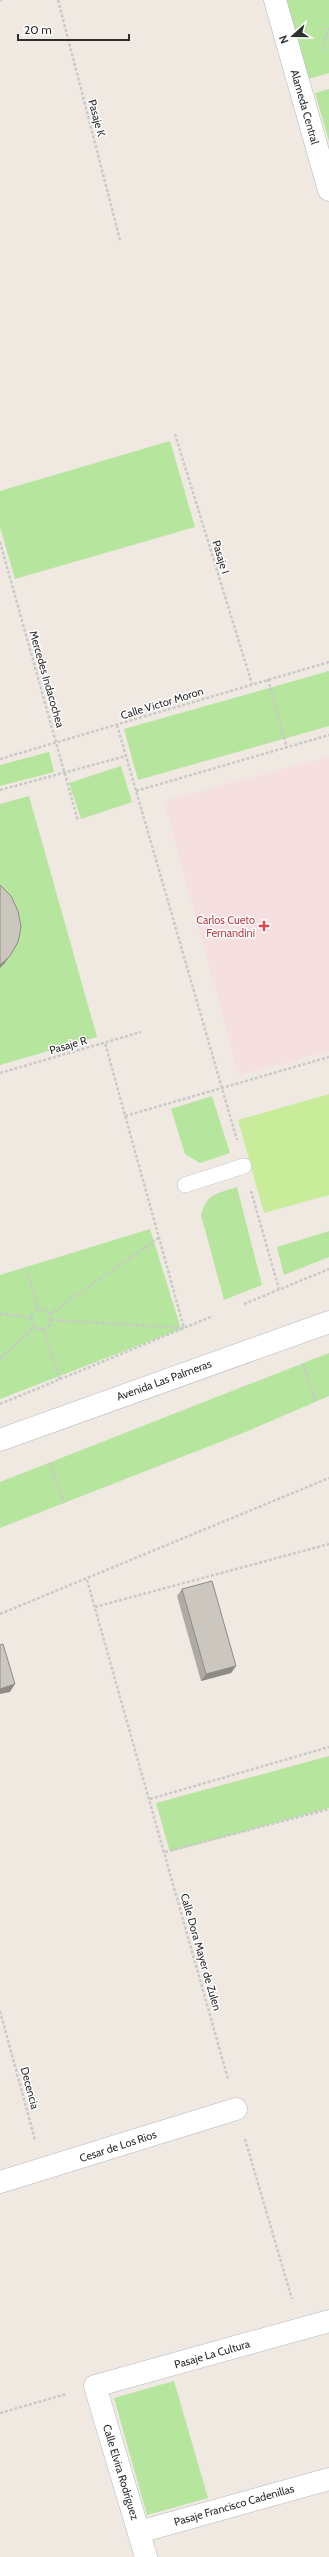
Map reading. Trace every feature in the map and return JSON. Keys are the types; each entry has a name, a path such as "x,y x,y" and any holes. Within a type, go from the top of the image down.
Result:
{"street":[{"name":"Alameda Central","path":"276,0 329,190"},
{"name":"Avenida Las Palmeras","path":"0,1440 329,1322"},
{"name":"Cesar de Los Rios","path":"0,2182 44,2170 236,2109"},
{"name":"Pasaje La Cultura","path":"95,2386 329,2321"},
{"name":"Calle Elvira Rodríguez","path":"95,2386 146,2557"},
{"name":"Pasaje Francisco Cadenillas","path":"139,2532 329,2479"}],"lane":[{"path":"185,1185 244,1166"}],"path":[{"name":"Pasaje K","path":"58,0 120,240"},
{"name":"Pasaje I","path":"175,434 252,684"},
{"name":"Mercedes Indacochea","path":"0,542 78,821"},
{"name":"Calle Victor Moron","path":"0,759 57,744 268,679 329,662"},
{"path":"268,679 287,748"},
{"path":"117,725 279,1289"},
{"path":"136,791 329,735"},
{"path":"0,790 126,756"},
{"name":"Pasaje R","path":"0,1073 141,1032"},
{"path":"105,1043 184,1328"},
{"path":"125,1116 329,1058"},
{"path":"50,1314 158,1238"},
{"path":"244,1304 329,1269"},
{"path":"27,1271 38,1309"},
{"path":"38,1309 50,1314"},
{"path":"31,1317 38,1309"},
{"path":"0,1314 31,1317"},
{"path":"50,1314 51,1320"},
{"path":"0,1404 213,1316"},
{"path":"31,1317 35,1327"},
{"path":"51,1320 184,1328"},
{"path":"43,1329 51,1320"},
{"path":"35,1327 43,1329"},
{"path":"0,1358 35,1327"},
{"path":"43,1329 60,1380"},
{"path":"302,1363 316,1402"},
{"path":"50,1463 64,1504"},
{"path":"0,1614 87,1580 329,1478"},
{"path":"95,1607 329,1544"},
{"name":"Calle Dora Mayer de Zulen","path":"87,1580 165,1852 236,2109 301,2329"},
{"path":"150,1799 329,1747"},
{"path":"165,1852 329,1808"},
{"name":"Decencia","path":"0,2011 44,2170"},
{"path":"0,2413 95,2386"}],"shaded area":[{"name":"Carlos Cueto Fernandini","path":"329,757 329,1051 239,1075 164,801"}],"green space":[{"path":"286,0 329,0 329,73 308,79"},
{"path":"329,89 329,141 315,93"},
{"path":"170,441 195,527 15,579 0,527 0,491"},
{"path":"329,671 329,726 138,780 124,729"},
{"path":"49,752 54,772 0,786 0,765"},
{"path":"121,766 132,802 81,819 69,783"},
{"path":"29,796 97,1037 0,1065 0,804"},
{"path":"329,1094 329,1195 264,1213 238,1120"},
{"path":"212,1096 230,1153 200,1163 185,1154 171,1109"},
{"path":"237,1187 262,1285 224,1300 201,1215 209,1198 218,1193"},
{"path":"150,1229 181,1329 0,1399 0,1275"},
{"path":"329,1231 329,1257 284,1275 277,1247"},
{"path":"329,1353 329,1396 243,1433 0,1528 0,1482"},
{"path":"329,1756 329,1808 170,1852 156,1803"},
{"path":"174,2381 208,2498 147,2515 114,2398"}],"building":[{"path":"0,885 11,896 18,911 21,927 18,942 10,956 0,965"},
{"path":"212,1581 236,1666 206,1674 182,1589"},
{"path":"3,1644 15,1684 0,1689 0,1645"}],"place":[{"name":"Carlos Cueto Fernandini","path":"264,926"}]}
